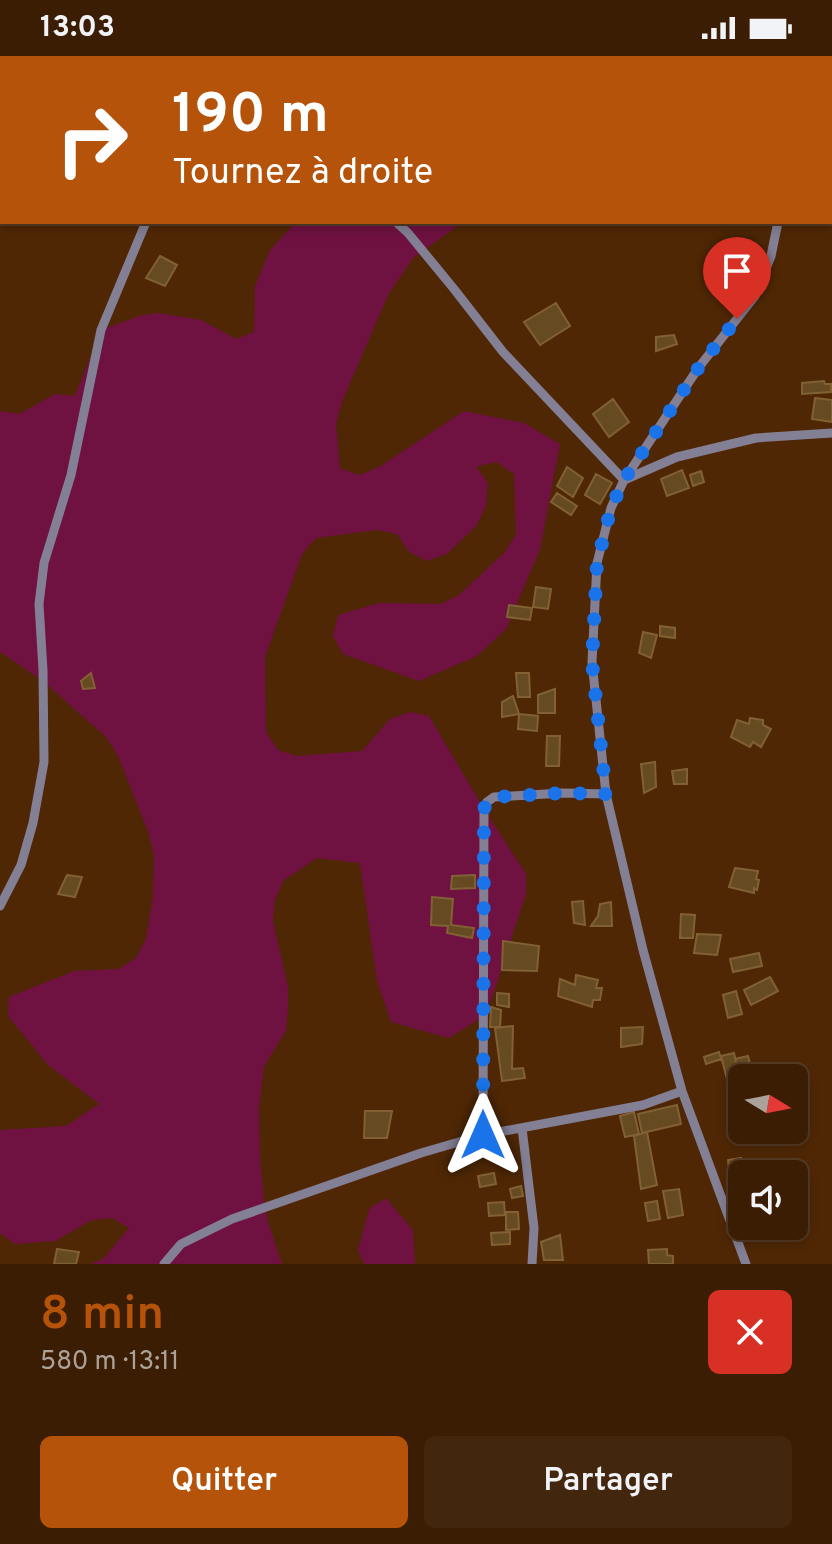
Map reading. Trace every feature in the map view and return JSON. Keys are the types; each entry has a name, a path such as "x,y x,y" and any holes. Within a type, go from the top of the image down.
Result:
{"street":[{"path":"0,906 21,865 33,823 44,762 39,604 44,563 71,475 101,330 145,224"},
{"path":"398,224 503,352 624,480"},
{"path":"746,1264 682,1091 643,950 606,794 592,662 597,563 611,508 624,480 699,367 755,296 771,256 778,224"},
{"path":"624,480 677,457 756,438 832,433"},
{"path":"483,1135 484,809 494,797 606,794"},
{"path":"164,1264 181,1244 232,1219 421,1153 483,1135 643,1105 682,1091"},
{"path":"522,1128 534,1228 532,1264"}],"shaded area":[{"path":"294,224 460,224 413,258 388,295 342,402 336,424 340,468 359,475 379,467 464,411 524,423 560,444 540,550 506,629 477,656 419,681 343,654 333,636 338,615 379,603 441,604 459,595 505,552 516,534 514,474 496,462 476,467 488,483 486,505 477,525 447,554 427,561 409,552 397,534 376,530 316,538 302,554 265,657 266,732 278,750 297,756 362,751 390,719 410,712 429,716 526,874 526,894 484,1016 449,1038 391,1022 377,981 360,863 317,858 283,881 275,900 273,921 288,987 286,1031 264,1066 259,1107 264,1200 282,1264 90,1264 103,1259 129,1228 112,1218 92,1220 55,1241 15,1244 0,1233 0,1130 66,1126 99,1104 48,1065 8,1016 9,997 74,971 118,969 136,958 146,939 153,897 154,857 149,834 118,756 107,738 43,681 0,652 0,411 19,414 55,394 75,396 101,330 139,316 158,313 201,320 236,339 254,332 255,286 270,250"},
{"path":"386,1198 413,1230 415,1264 364,1264 358,1250 369,1209"}],"building":[{"path":"160,256 177,265 165,286 146,278"},
{"path":"556,303 570,326 540,345 524,322"},
{"path":"674,335 677,344 656,351 656,337"},
{"path":"824,381 831,384 831,392 802,394 802,383"},
{"path":"815,398 832,400 832,422 812,419"},
{"path":"613,399 629,422 609,437 593,414"},
{"path":"567,467 583,478 573,497 557,486"},
{"path":"682,470 689,488 667,496 661,479"},
{"path":"701,471 704,482 693,486 690,475"},
{"path":"596,474 612,483 600,504 585,495"},
{"path":"557,493 577,506 571,515 551,502"},
{"path":"536,587 551,589 548,609 533,607"},
{"path":"509,605 532,608 530,620 507,617"},
{"path":"660,626 675,628 675,638 660,636"},
{"path":"643,632 657,635 651,658 639,653"},
{"path":"91,673 95,688 83,689 81,681"},
{"path":"516,673 529,673 530,697 518,697"},
{"path":"555,689 555,713 538,713 538,695"},
{"path":"513,696 519,714 502,717 502,702"},
{"path":"519,714 538,716 537,731 518,729"},
{"path":"750,718 763,720 763,725 771,729 761,747 753,742 750,747 731,737 737,720 749,724"},
{"path":"547,736 560,736 559,766 546,766"},
{"path":"655,762 656,787 644,793 641,764"},
{"path":"687,769 687,784 674,784 672,771"},
{"path":"735,868 758,871 756,879 759,880 754,893 729,887"},
{"path":"67,875 82,877 75,897 58,894"},
{"path":"475,875 475,888 451,889 452,876"},
{"path":"432,897 453,899 451,925 474,928 472,938 447,933 448,926 431,925"},
{"path":"583,901 585,925 574,923 572,902"},
{"path":"611,902 612,926 591,926 598,916 600,904"},
{"path":"681,914 695,915 693,938 680,938"},
{"path":"697,934 721,935 717,955 694,953"},
{"path":"503,941 539,946 537,971 502,970"},
{"path":"759,953 762,966 733,972 730,959"},
{"path":"576,975 598,980 596,988 602,988 600,1000 593,1000 592,1007 558,996 560,979 575,985"},
{"path":"770,977 778,991 751,1005 744,990"},
{"path":"736,991 742,1014 728,1018 723,995"},
{"path":"497,993 509,994 509,1007 497,1005"},
{"path":"491,1007 501,1010 500,1027 490,1027"},
{"path":"513,1026 512,1069 523,1068 525,1078 502,1081 495,1028"},
{"path":"643,1027 642,1044 621,1047 621,1028"},
{"path":"719,1052 721,1059 706,1064 704,1057"},
{"path":"734,1053 736,1064 728,1064 728,1083 721,1056"},
{"path":"748,1056 750,1064 736,1064 735,1059"},
{"path":"677,1105 681,1124 642,1133 638,1114"},
{"path":"365,1111 392,1111 387,1138 364,1138"},
{"path":"634,1112 639,1134 625,1137 620,1116"},
{"path":"647,1132 657,1185 641,1189 634,1136"},
{"path":"494,1173 496,1184 480,1187 478,1176"},
{"path":"521,1186 523,1196 512,1198 510,1189"},
{"path":"679,1189 683,1215 668,1218 663,1191"},
{"path":"657,1201 660,1219 648,1221 645,1203"},
{"path":"504,1202 505,1215 489,1216 488,1203"},
{"path":"506,1212 518,1212 519,1229 506,1230"},
{"path":"510,1232 510,1244 492,1245 491,1233"},
{"path":"560,1235 563,1260 544,1260 541,1242"},
{"path":"57,1249 79,1252 76,1264 54,1264"},
{"path":"667,1249 667,1255 673,1256 673,1264 649,1264 648,1250"}],"route":[{"path":"483,1135 484,809 494,797 606,794 592,662 597,563 611,508 624,480 699,367 737,319"}]}
